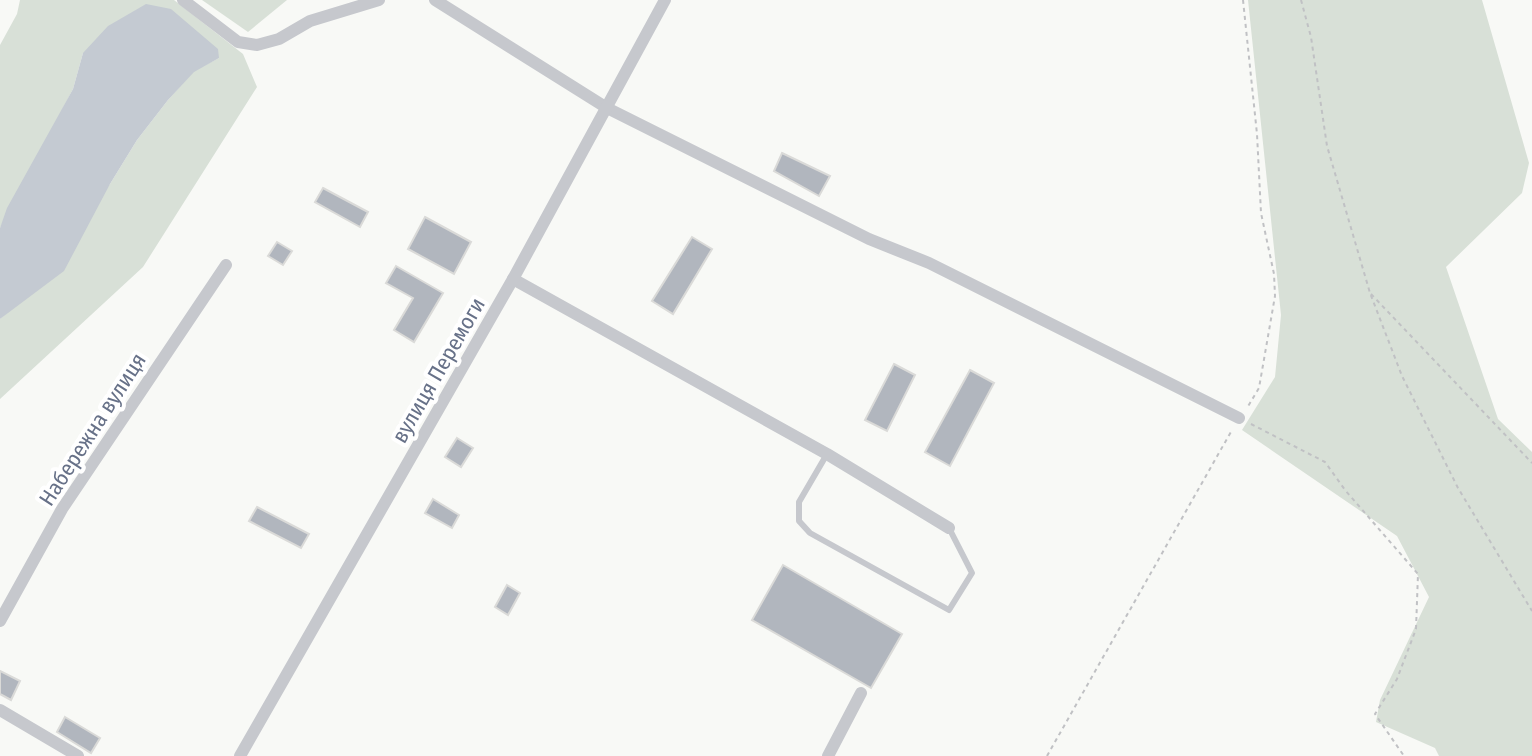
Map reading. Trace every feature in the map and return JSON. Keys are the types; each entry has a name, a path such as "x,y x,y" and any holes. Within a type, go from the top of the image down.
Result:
{"street":[{"path":"183,0 238,42 257,45 279,39 310,21 379,0"},
{"path":"435,0 607,108 869,239 929,263 1239,418"},
{"name":"вулиця Перемоги","path":"240,756 513,279 665,0"},
{"name":"Набережна вулиця","path":"0,621 62,509 226,265"},
{"path":"513,279 827,454 949,528"},
{"path":"828,756 861,693"},
{"path":"0,710 78,756"}],"lane":[{"path":"827,454 799,502 799,521 810,533 949,610 972,573 949,528"}],"path":[{"path":"1047,756 1259,388 1275,296 1274,274 1261,213 1257,134 1243,0"},
{"path":"1301,0 1311,37 1327,146 1370,293 1402,376 1458,488 1532,611"},
{"path":"1370,293 1437,367 1532,463"},
{"path":"1239,418 1325,462 1345,490 1418,574 1416,629 1397,679 1375,714 1404,756"}],"shaded area":[{"path":"20,0 174,0 243,54 257,87 143,267 0,399 0,319 14,307 110,184 137,140 168,100 194,71 219,58 83,53 73,89 0,228 0,45 17,14"},
{"path":"202,0 287,0 248,32"},
{"path":"1248,0 1482,0 1529,163 1522,193 1446,267 1498,419 1532,452 1532,756 1439,756 1435,748 1376,722 1380,700 1429,597 1397,536 1242,430 1275,377 1281,315"},
{"path":"146,4 171,9 218,49 219,58 194,72 137,140 64,271 0,319 0,228 7,208 73,89 83,53 108,26"}],"building":[{"path":"782,153 830,176 819,196 774,171"},
{"path":"323,188 368,212 360,227 315,202"},
{"path":"425,217 471,242 454,274 408,249"},
{"path":"692,237 712,249 673,314 652,301"},
{"path":"277,242 292,251 283,265 268,256"},
{"path":"396,266 443,293 414,342 394,330 413,298 386,283"},
{"path":"894,364 915,375 887,431 865,420"},
{"path":"970,370 994,383 950,466 925,452"},
{"path":"457,438 473,448 461,467 445,457"},
{"path":"433,499 459,515 452,528 425,513"},
{"path":"257,507 309,534 301,548 249,521"},
{"path":"783,565 902,634 871,688 752,620"},
{"path":"507,585 520,593 508,615 495,607"},
{"path":"0,671 20,681 11,700 0,694"},
{"path":"65,717 100,738 91,753 57,732"}]}
